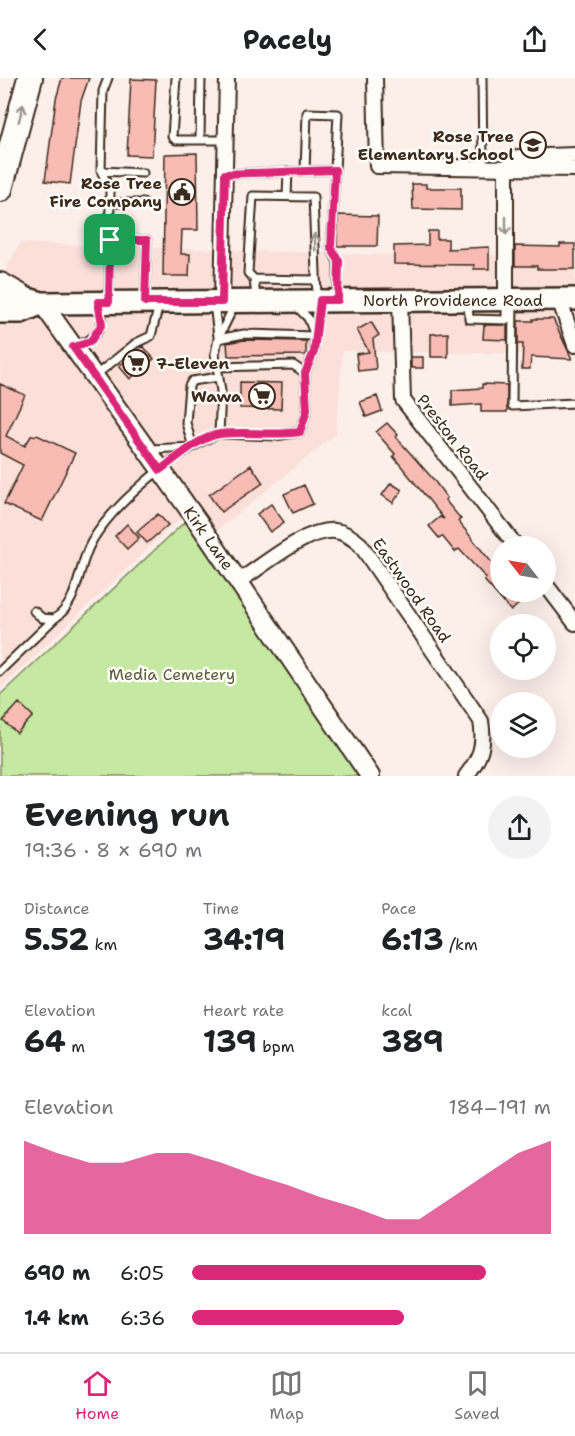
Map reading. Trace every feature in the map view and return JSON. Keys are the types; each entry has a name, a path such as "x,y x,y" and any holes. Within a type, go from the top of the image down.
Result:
{"highway":[{"path":"0,189 30,78"},
{"path":"0,285 21,299"}],"main road":[{"name":"North Providence Road","path":"0,312 21,312 21,299 104,302 232,302 289,301 323,295 400,299 567,299"}],"street":[{"path":"227,78 225,174 232,302"},
{"path":"375,78 377,166 575,169"},
{"path":"506,168 519,157 575,155"},
{"path":"506,168 510,299"},
{"name":"Kirk Lane","path":"21,299 73,347 239,581 370,776"},
{"name":"Preston Road","path":"400,299 403,400 508,536"},
{"path":"567,299 575,345"},
{"name":"Eastwood Road","path":"239,581 318,532 334,531 348,535 360,544 481,721 484,740 479,760 466,776"},
{"path":"556,598 575,623"}],"lane":[{"path":"73,347 90,342 103,317 110,240 110,189 100,171 103,91 108,78"},
{"path":"176,78 172,137 176,140 226,141"},
{"path":"200,140 201,78"},
{"path":"482,78 483,167"},
{"path":"0,671 64,612 71,601 84,557 100,528 160,470 193,447 219,434 276,436 300,432 307,410 305,373 314,352 323,295 339,261 331,248 338,114 308,113 305,171"},
{"path":"225,174 335,170"},
{"path":"100,171 144,173"},
{"path":"287,197 288,171"},
{"path":"253,196 313,197 323,295 254,279 248,273 253,196"},
{"path":"110,203 143,203"},
{"path":"94,377 136,343 151,336 152,302 147,240 110,240"},
{"path":"219,434 219,378 215,354 218,339 232,302 254,279"},
{"path":"510,299 512,406 575,403"},
{"path":"289,301 308,318 315,336"},
{"path":"218,339 232,302"},
{"path":"218,339 244,334 315,336"},
{"path":"217,367 293,365 305,373"},
{"path":"193,447 186,423 189,386 192,381 219,378"},
{"path":"145,450 193,447"},
{"path":"34,612 42,618 54,619"}],"shaded area":[{"path":"20,243 384,255 575,255 575,355 343,351 336,434 212,535 185,514 0,689 0,280"}],"green space":[{"name":"Media Cemetery","path":"190,517 362,776 0,776 0,695"}],"building":[{"path":"62,78 89,78 81,101 70,184 45,181 56,99"},
{"path":"131,79 156,80 152,156 127,155"},
{"name":"Rose Tree Fire Company","path":"197,153 198,230 182,230 181,254 190,254 189,276 163,276 165,154"},
{"path":"412,184 426,184 426,188 461,188 461,210 413,209"},
{"path":"338,215 378,216 377,246 337,246"},
{"path":"428,231 437,231 437,239 448,239 448,249 489,247 489,269 474,269 474,265 394,264 394,246 428,245"},
{"path":"560,244 575,244 575,269 537,269 537,266 515,266 515,246 560,247"},
{"path":"533,319 553,319 572,359 531,357 530,369 522,369 523,344 518,344 518,321 533,321"},
{"path":"371,322 379,335 373,339 376,369 358,371 356,354 369,352 357,330"},
{"path":"484,325 507,325 507,340 483,339"},
{"path":"448,333 448,357 431,357 431,334"},
{"name":"Wawa","path":"244,340 306,341 306,355 228,356 227,343"},
{"name":"7-Eleven","path":"143,346 154,359 130,379 119,366"},
{"path":"411,357 423,357 423,368 411,368"},
{"path":"240,382 282,383 281,409 240,408"},
{"path":"0,384 25,395 6,436 25,446 31,436 37,435 75,453 42,521 4,504 23,465 0,453"},
{"path":"482,384 507,385 507,412 481,412 481,404 452,406 452,390 482,388"},
{"path":"377,396 382,411 366,417 360,402"},
{"path":"387,423 447,498 445,500 461,519 458,521 490,560 490,587 484,580 486,578 459,549 455,552 442,536 439,538 429,526 440,517 444,519 376,432"},
{"path":"251,465 263,483 221,512 209,495"},
{"path":"391,483 402,490 393,503 382,495"},
{"path":"304,485 313,504 293,513 284,494"},
{"path":"271,504 284,522 270,532 257,514"},
{"path":"158,514 168,525 147,543 137,532"},
{"path":"127,524 139,538 127,549 115,536"},
{"path":"503,602 521,602 511,611"},
{"path":"19,703 33,716 17,733 3,721"}],"place":[{"name":"Rose Tree Elementary School","path":"533,145"},
{"name":"Rose Tree Fire Company","path":"182,192"},
{"name":"7-Eleven","path":"136,363"},
{"name":"Wawa","path":"262,396"}],"route":[{"path":"335,170 331,248 339,261 338,300 320,300 314,352 305,373 307,410 300,432 276,436 219,434 193,447 160,470 73,347 90,342 102,324 103,317 98,302 109,302 110,240 147,240 145,302 222,302 225,174 335,170"}]}
